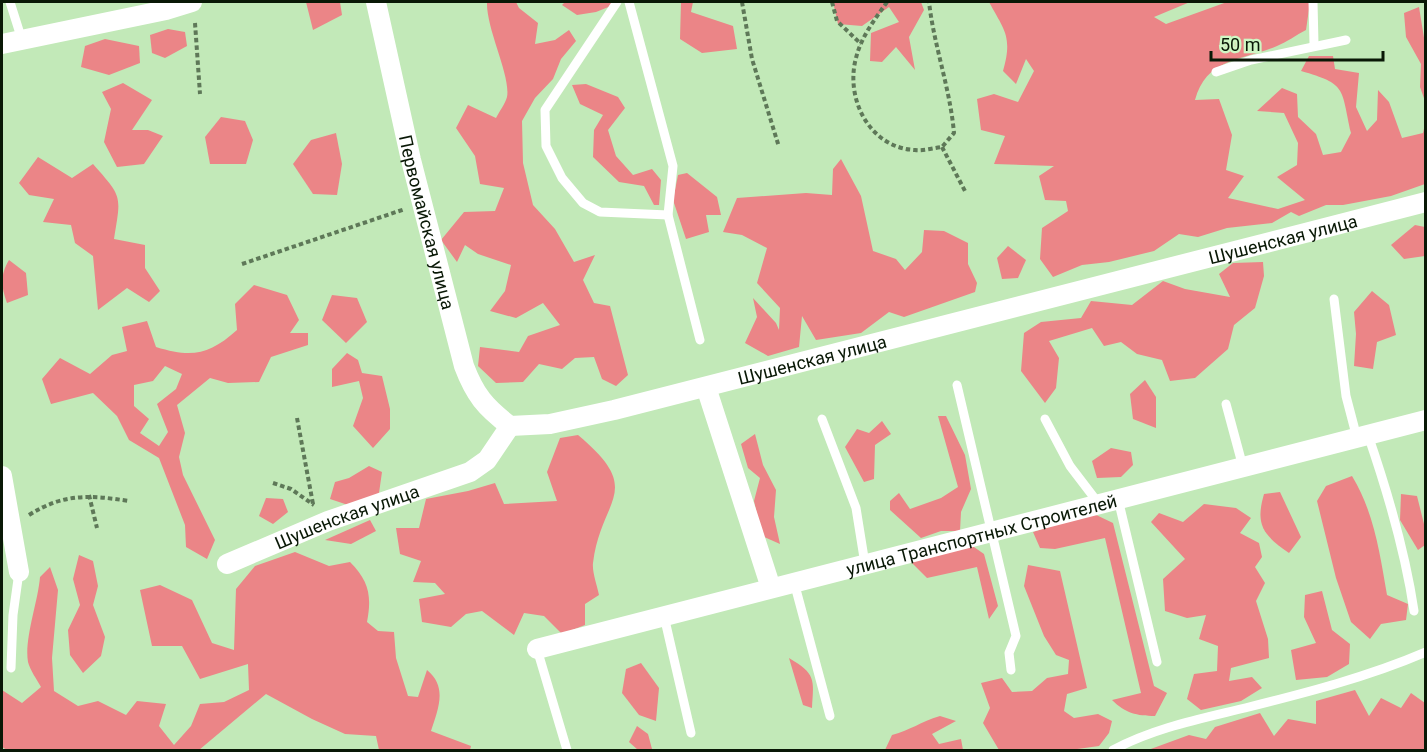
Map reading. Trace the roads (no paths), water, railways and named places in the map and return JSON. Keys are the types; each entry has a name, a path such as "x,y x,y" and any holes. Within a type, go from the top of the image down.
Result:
{"street":[{"name":"Первомайская улица","path":"376,2 464,366 474,391 490,411 510,426"},
{"path":"2,44 143,8 193,7"},
{"name":"Шушенская улица","path":"227,564 328,521 470,472 487,460 510,426 550,424 706,387 1425,202"},
{"path":"706,387 771,588"},
{"name":"улица Транспортных Строителей","path":"537,649 1425,420"},
{"path":"2,476 19,572"}],"lane":[{"path":"10,2 22,40"},
{"path":"617,2 545,110 546,146 562,178 582,203 600,212 668,215"},
{"path":"629,2 673,166 668,215 700,340"},
{"path":"1313,2 1314,44"},
{"path":"1216,72 1251,60 1314,44 1346,40"},
{"path":"1334,299 1346,396 1384,482 1407,567 1414,611"},
{"path":"957,385 1016,636 1010,653 1011,670"},
{"path":"1226,404 1243,467"},
{"path":"822,419 856,508 865,564"},
{"path":"1045,419 1070,466 1108,502 1157,662"},
{"path":"11,668 13,615 19,572"},
{"path":"794,582 831,716"},
{"path":"663,616 691,733"},
{"path":"537,649 567,750"},
{"path":"1113,750 1132,740 1176,725 1286,698 1373,672 1425,652"}]}
